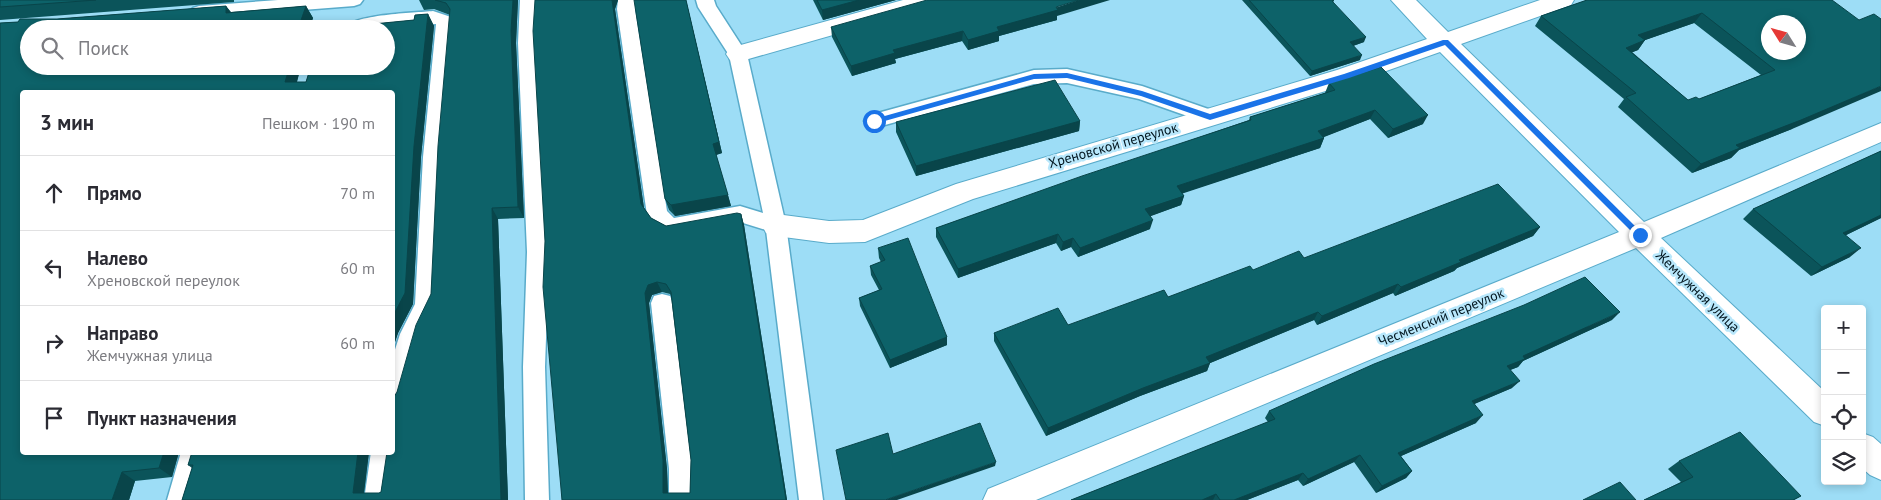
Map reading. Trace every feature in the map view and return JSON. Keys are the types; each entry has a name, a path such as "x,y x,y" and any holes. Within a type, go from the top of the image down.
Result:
{"street":[{"path":"738,54 930,0"},
{"name":"Жемчужная улица","path":"1402,0 1640,235 1821,408"},
{"name":"Хреновской переулок","path":"776,225 829,232 865,231 965,191 1346,76 1563,0"},
{"name":"Чесменский переулок","path":"999,500 1640,235 1881,132"},
{"path":"1866,452 1881,465"}],"lane":[{"path":"186,13 354,0"},
{"path":"529,0 527,43 538,252 534,367 537,500"},
{"path":"627,0 626,9 657,215 670,227 740,214 776,225"},
{"path":"705,0 707,7 738,54 776,225 811,500"},
{"path":"395,21 433,17 445,21 433,157 426,304 411,334 395,390"},
{"path":"874,121 1034,77 1067,76 1142,93 1210,117"},
{"path":"662,303 681,469 681,500"},
{"path":"178,500 192,455"},
{"path":"376,500 383,455"}],"building":[{"path":"0,0 96,0 0,7"},
{"path":"435,0 513,0 511,31 518,207 492,208 501,500 182,500 193,465 188,465 191,455 358,455 353,493 381,492 387,455 395,455 395,395 416,325 431,294 438,146 450,9 446,3"},
{"path":"535,0 612,0 641,204 651,218 666,226 737,213 741,214 786,500 562,500 543,287 545,241 533,31","holes":["657,282 666,284 671,292 691,460 690,493 663,493 663,460 645,293 648,285"]},
{"path":"634,0 686,0 719,142 713,144 728,195 671,205 665,199"},
{"path":"817,0 859,0 822,10"},
{"path":"927,0 1079,0 1056,7 1058,10 997,27 999,31 968,40 963,31 893,50 895,53 851,66 831,27"},
{"path":"1249,0 1334,0 1332,1 1366,37 1350,42 1362,55 1312,71"},
{"path":"1587,0 1832,0 1859,20 1874,14 1881,19 1881,86 1736,145 1740,148 1701,164 1626,97 1636,93 1541,16","holes":["1702,13 1761,59 1761,15 1806,15 1806,60 1762,60 1775,70 1699,99 1696,97 1688,100 1626,48 1645,40 1638,35"]},
{"path":"226,6 226,13 306,6 301,20 20,20 20,75 287,75 285,82 306,82 308,75 395,75 395,22 414,20 415,15 428,14 414,146 405,293 395,312 395,90 20,90 20,455 163,455 159,468 122,472 112,500 0,500 0,23 18,22 20,19 57,19"},
{"path":"1381,67 1428,115 1393,129 1375,110 1318,131 1324,138 1177,186 1184,196 1145,209 1153,220 1080,248 1073,238 1063,242 1058,234 958,269 936,228 1082,176 1251,120 1250,117 1335,90 1329,83"},
{"path":"1055,80 1080,121 916,166 896,122"},
{"path":"1881,151 1881,215 1843,233 1861,248 1822,267 1753,209"},
{"path":"1498,184 1540,227 1459,260 1461,262 1401,287 1398,284 1322,316 1318,312 1206,357 1210,363 1143,388 1048,428 994,333 1058,308 1068,325 1164,290 1168,297 1250,266 1253,270 1299,251 1304,258"},
{"path":"908,238 947,337 890,360 859,298 882,289 870,266 885,260 878,248"},
{"path":"1585,277 1620,312 1523,356 1525,359 1507,366 1520,381 1472,401 1483,415 1398,453 1412,471 1382,486 1360,455 1308,479 1303,473 1234,500 1220,500 1216,494 1202,500 1071,500 1275,419 1269,411 1374,364 1524,305"},
{"path":"980,423 996,462 885,500 846,500 836,450 888,433 893,454"},
{"path":"1740,432 1801,496 1793,500 1644,500 1693,477 1679,461"},
{"path":"1620,482 1636,500 1583,500"}],"route":[{"path":"874,121 1034,77 1067,76 1142,93 1210,117 1346,76 1446,42 1640,235"}]}
